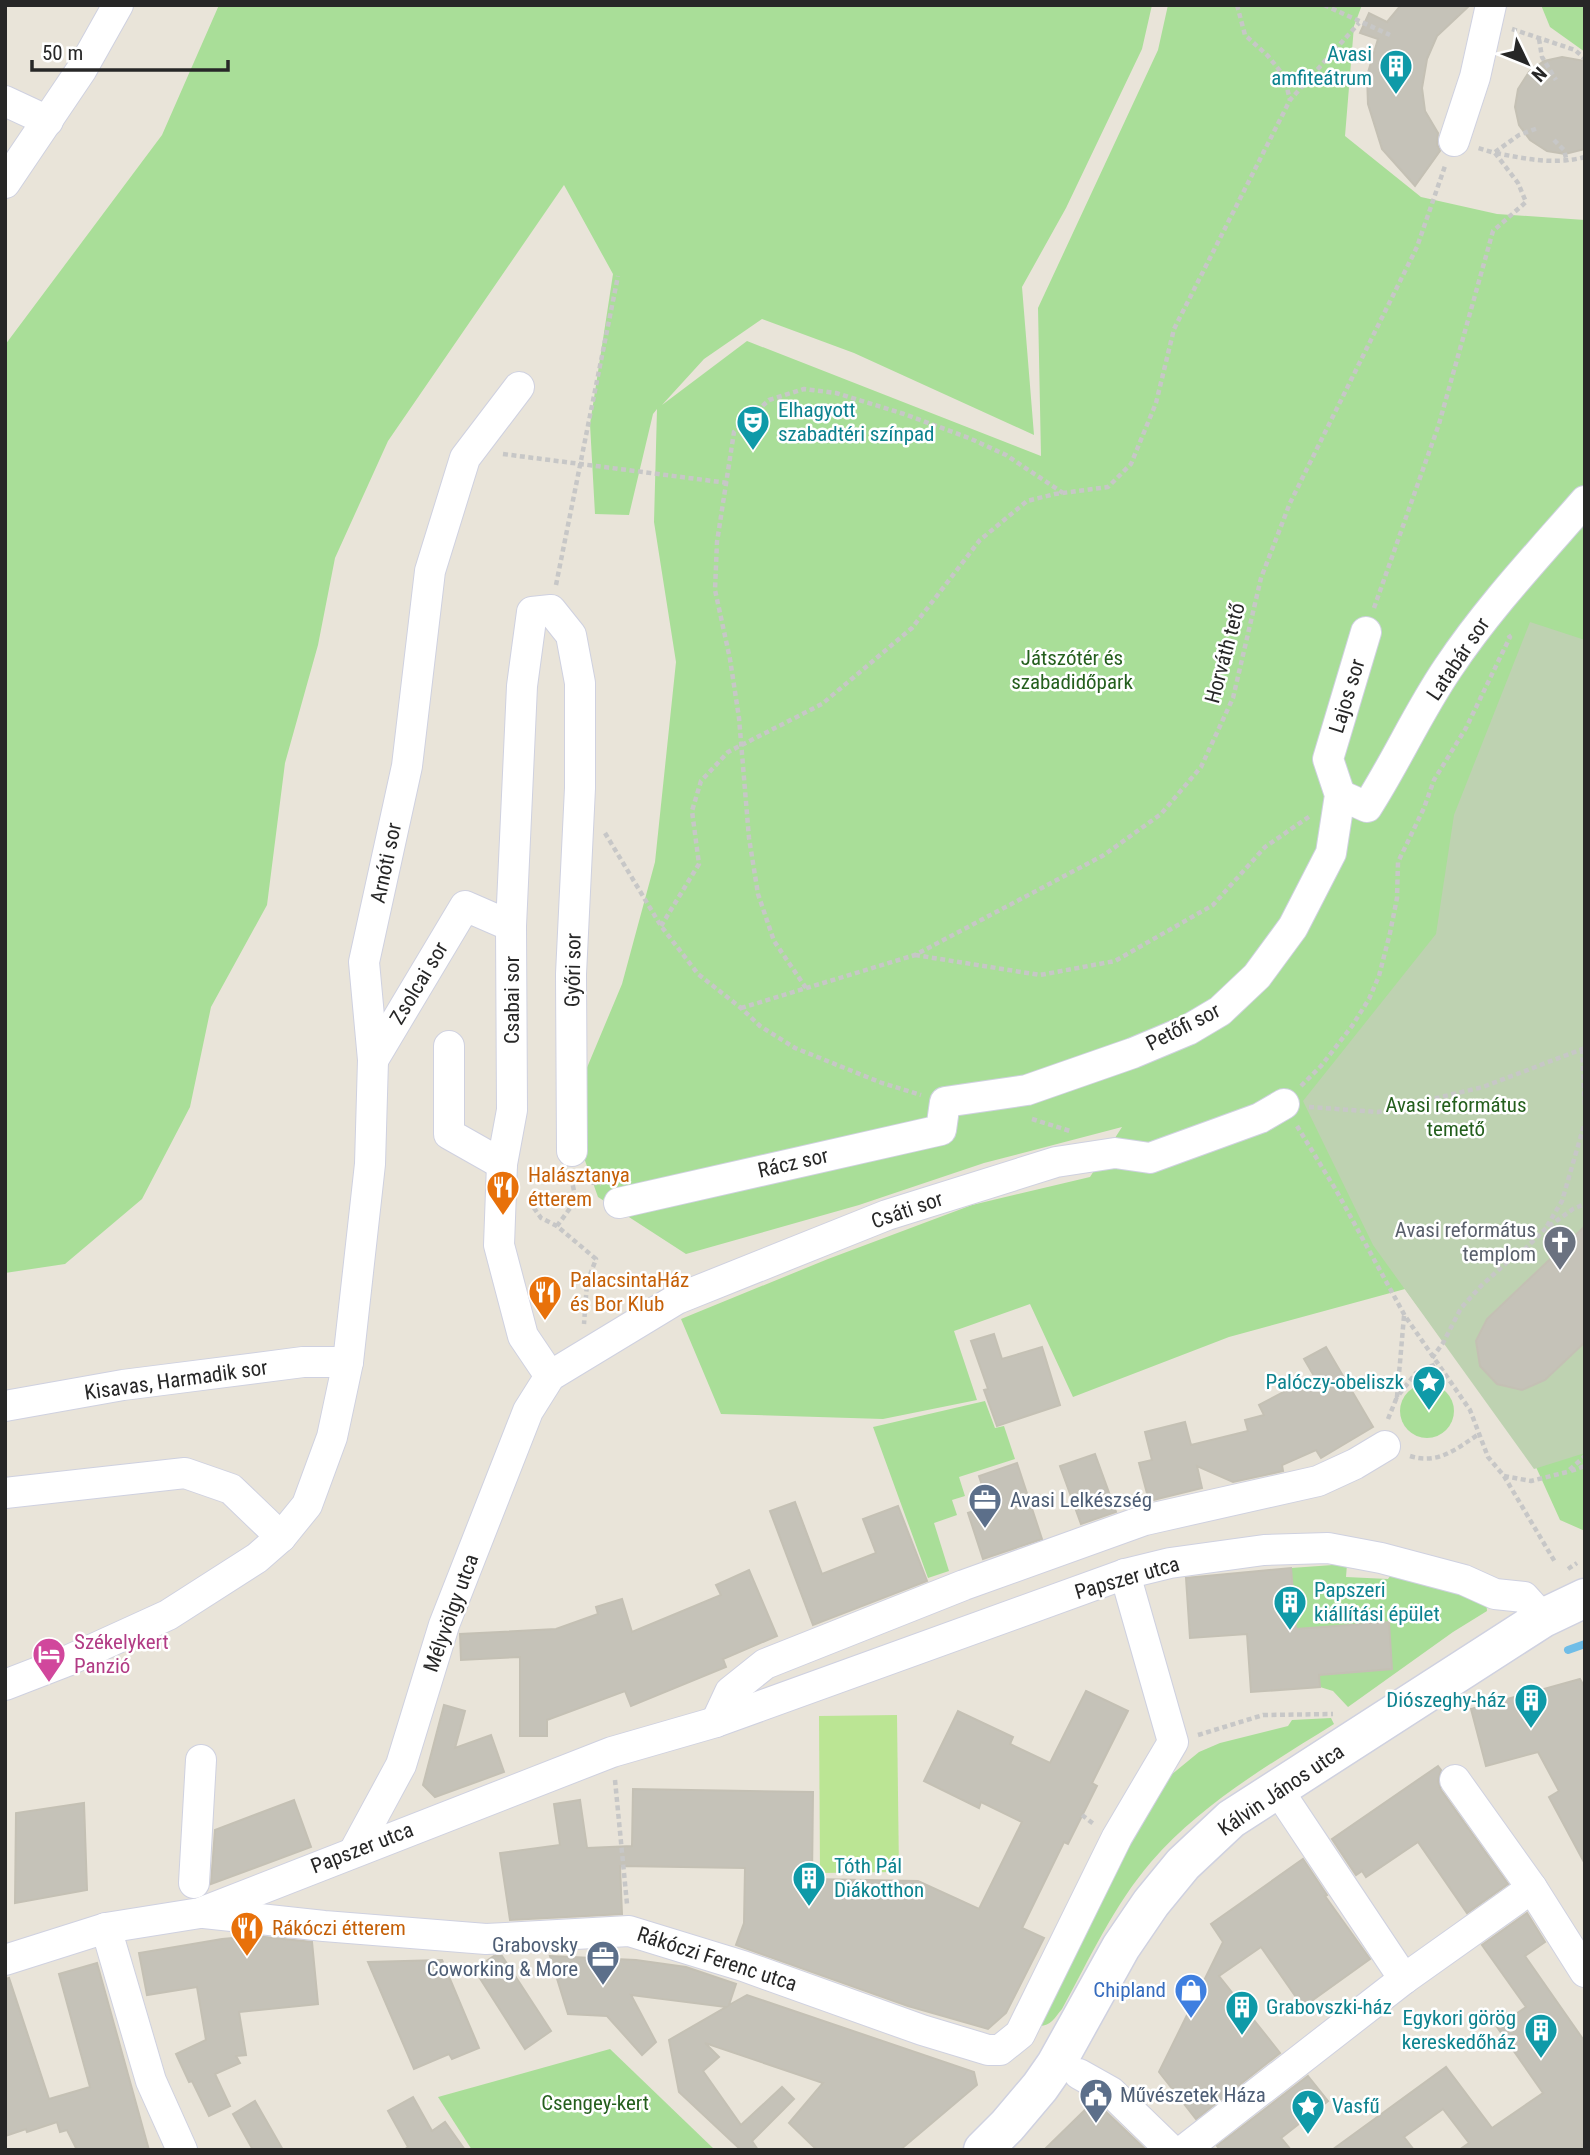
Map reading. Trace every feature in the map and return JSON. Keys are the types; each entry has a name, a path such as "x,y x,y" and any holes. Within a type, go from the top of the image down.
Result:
{"street":[{"path":"5,183 82,69 118,5"},
{"path":"1454,141 1475,77 1490,13"},
{"path":"5,102 48,121"},
{"name":"Arnóti sor","path":"5,1685 67,1661 168,1615 257,1558 281,1537 307,1505 332,1437 348,1362 370,1164 373,1060 364,962 407,766 430,571 465,458 519,387"},
{"name":"Latabár sor","path":"1340,796 1367,807 1448,668 1493,609 1585,501"},
{"name":"Csabai sor","path":"542,611 522,686 511,926 512,1111 502,1164 499,1245 523,1336 550,1377"},
{"name":"Győri sor","path":"542,611 571,635 580,683 580,788 571,974 571,1165"},
{"name":"Lajos sor","path":"1340,796 1328,759 1366,632"},
{"name":"Petőfi sor","path":"945,1102 1027,1090 1074,1075 1188,1030 1220,1012 1257,976 1293,927 1331,853 1340,796"},
{"name":"Zsolcai sor","path":"373,1060 465,905 511,926"},
{"path":"449,1046 449,1134 502,1164"},
{"name":"Rácz sor","path":"614,1194 941,1130 945,1102"},
{"name":"Csáti sor","path":"550,1377 677,1299 887,1215 1056,1162 1115,1153 1150,1158 1260,1118 1284,1104"},
{"name":"Kisavas, Harmadik sor","path":"5,1406 123,1385 289,1364 348,1362"},
{"name":"Mélyvölgy utca","path":"355,1850 401,1765 444,1625 528,1411 550,1377"},
{"path":"716,1722 730,1692 765,1664 964,1585 1145,1520 1318,1481 1355,1464 1386,1434"},
{"path":"5,1493 185,1473 231,1489 281,1537"},
{"name":"Papszer utca","path":"5,1959 106,1928 200,1913 355,1850 612,1752 716,1722 1125,1574 1170,1563 1264,1550 1328,1548 1381,1558 1464,1580 1495,1594 1524,1597 1543,1618"},
{"path":"1125,1574 1173,1742"},
{"name":"Kálvin János utca","path":"983,2150 1040,2087 1067,2069 1121,1947 1151,1903 1183,1864 1231,1819 1543,1618 1576,1577"},
{"name":"Rákóczi Ferenc utca","path":"200,1913 486,1939 629,1931 743,1966 922,2029 988,2050 1000,2050 1020,2034 1117,1837 1173,1742"},
{"path":"194,1883 201,1760"},
{"path":"1455,1780 1532,1888 1585,1972"},
{"path":"1278,1790 1404,1979"},
{"path":"1184,2150 1404,1979 1532,1888"},
{"path":"106,1928 152,2081 182,2150"},
{"path":"1067,2069 1111,2092 1171,2150"}],"path":[{"path":"1237,5 1245,35 1268,56 1284,76 1290,100"},
{"path":"1324,5 1390,35"},
{"path":"1490,13 1539,38 1575,50 1585,59"},
{"path":"661,926 699,864 692,811 701,781 728,752 821,704 912,628 980,540 1027,501 1108,487 1131,464 1156,403 1174,329 1290,100 1359,23"},
{"path":"1539,38 1542,57 1556,80"},
{"path":"1538,128 1519,135 1494,152 1532,160 1567,162 1585,157"},
{"path":"1554,140 1564,150 1567,162"},
{"name":"Horváth tető","path":"741,1008 915,955 1104,855 1161,814 1201,767 1233,698 1261,578 1285,516 1417,247 1454,141"},
{"name":"Lajos sor","path":"1366,632 1439,424 1493,231 1526,202 1518,183 1495,153"},
{"path":"542,611 580,465 618,276"},
{"path":"806,988 774,941 758,894 749,838 730,659 715,590 717,542 734,432 769,400 804,389 836,393 969,438 1006,456 1063,493"},
{"path":"471,450 728,483"},
{"path":"1284,1104 1321,1066 1369,999 1391,933 1397,898 1398,862 1434,780 1466,728 1510,637 1493,609"},
{"path":"915,955 1040,975 1115,961 1213,905 1265,846 1340,796"},
{"path":"604,832 661,926 698,974 760,1026 795,1048 882,1083 945,1102"},
{"path":"1284,1104 1378,1112 1483,1087 1583,1048 1585,1106"},
{"path":"1284,1104 1336,1190 1405,1316 1470,1410 1488,1457 1504,1476 1555,1562"},
{"path":"1021,1116 1073,1132"},
{"path":"1545,1229 1562,1201 1585,1122"},
{"path":"571,1165 614,1194"},
{"path":"571,1165 576,1200 557,1226 596,1259 587,1283 583,1356"},
{"path":"1432,1358 1461,1308 1482,1285 1545,1229 1573,1209 1585,1204"},
{"path":"1386,1434 1397,1397 1405,1316"},
{"path":"1397,1397 1416,1373 1436,1364"},
{"path":"1423,1460 1442,1458 1479,1434"},
{"path":"1567,1472 1585,1456"},
{"path":"1504,1476 1531,1481 1585,1466"},
{"path":"1573,1554 1576,1577"},
{"path":"1173,1742 1263,1715 1344,1715"},
{"path":"612,1752 629,1931"}],"green space":[{"name":"Játszótér és szabadidőpark","path":"219,5 1152,5 1142,49 1066,208 1022,287 1034,435 854,353 762,319 704,359 662,405 747,341 1041,456 1038,308 1158,50 1168,5 1362,5 1354,26 1345,136 1421,197 1497,214 1585,220 1585,1531 1560,1520 1536,1467 1405,1289 1229,1337 1073,1397 1030,1304 954,1331 977,1400 883,1419 721,1414 681,1319 828,1259 972,1205 1090,1177 1122,1127 984,1163 859,1205 686,1254 598,1197 568,1113 622,984 655,862 676,662 654,522 657,409 653,414 629,515 595,514 590,424 613,274 564,185 388,441 335,558 318,645 285,763 267,905 211,1007 190,1107 142,1199 65,1264 5,1273 5,345 162,135"},
{"path":"1541,5 1585,5 1585,52 1550,27"},
{"name":"Avasi református temető","path":"1530,622 1585,640 1585,1453 1534,1469 1373,1245 1303,1101 1436,934 1454,815"},
{"path":"1432,1384 1442,1388 1450,1396 1454,1411 1450,1426 1442,1434 1422,1438 1412,1434 1404,1426 1400,1406 1404,1396 1412,1388"},
{"path":"985,1401 995,1428 1004,1426 1015,1459 959,1477 965,1496 952,1500 957,1515 934,1523 949,1571 928,1578 873,1427"},
{"path":"1347,1564 1346,1577 1388,1579 1393,1572 1486,1599 1487,1611 1348,1707 1333,1691 1320,1687 1319,1675 1392,1669 1389,1623 1296,1629 1291,1568"},
{"path":"897,1715 899,1872 820,1873 819,1716"},
{"path":"1331,1718 1334,1724 1237,1786 1171,1841 1125,1896 1062,2009 1047,2025 1033,2025 1140,1812 1171,1775 1199,1752 1220,1743 1288,1726 1292,1720"},
{"name":"Csengey-kert","path":"610,2049 715,2150 472,2150 438,2097"}],"building":[{"name":"Avasi amfiteátrum","path":"1401,5 1470,5 1437,36 1427,59 1422,88 1425,111 1438,133 1437,144 1440,151 1415,186 1382,149 1368,104 1367,76 1378,39 1360,33 1369,13 1387,22"},
{"path":"1562,57 1585,61 1585,149 1565,154 1547,151 1530,140 1519,125 1515,107 1518,89 1529,72 1544,61"},
{"name":"Avasi református templom","path":"1585,1226 1585,1342 1545,1380 1522,1390 1497,1384 1480,1366 1476,1341 1487,1319"},
{"path":"994,1334 1002,1359 1042,1347 1060,1405 997,1426 984,1390 988,1389 971,1341"},
{"path":"1326,1347 1373,1427 1321,1458 1316,1450 1282,1465 1283,1471 1233,1482 1197,1466 1202,1488 1149,1501 1139,1463 1152,1460 1145,1432 1185,1422 1191,1445 1248,1431 1245,1420 1264,1415 1259,1405 1314,1376 1304,1359"},
{"path":"1095,1454 1116,1512 1081,1524 1060,1466"},
{"path":"1017,1463 1042,1539 983,1559 968,1513 989,1506 979,1476"},
{"path":"795,1502 822,1574 876,1553 863,1519 898,1506 927,1581 813,1625 770,1511"},
{"name":"Papszeri kiállítási épület","path":"1291,1568 1296,1629 1389,1622 1392,1669 1319,1675 1320,1687 1251,1692 1247,1634 1190,1638 1186,1578"},
{"path":"749,1570 777,1636 723,1659 726,1667 631,1706 625,1691 547,1720 547,1736 520,1736 520,1657 461,1660 460,1634 556,1629 598,1614 596,1607 622,1599 632,1632 721,1595 716,1585"},
{"name":"Diószeghy-ház","path":"1580,1679 1585,1688 1585,1864 1549,1797 1559,1791 1538,1752 1486,1766 1471,1709"},
{"path":"1086,1691 1128,1711 1092,1783 1097,1786 1068,1844 1064,1842 1022,1928 1044,1938 1006,2013 988,2029 908,2006 736,1945 744,1923 745,1868 620,1866 622,1914 510,1920 500,1853 560,1845 554,1804 580,1800 587,1848 632,1846 633,1789 813,1792 812,1879 918,1881 979,1909 1022,1822 981,1802 979,1808 924,1781 958,1711 1013,1737 1010,1744 1050,1763"},
{"path":"444,1705 465,1711 455,1748 491,1735 504,1772 435,1797 423,1785"},
{"path":"1438,1766 1441,1770 1438,1781 1441,1790 1508,1884 1467,1913 1418,1842 1366,1877 1362,1871 1356,1875 1332,1839"},
{"path":"294,1800 311,1847 211,1884 215,1830"},
{"path":"84,1803 87,1890 15,1903 16,1813"},
{"path":"1303,1859 1327,1895 1325,1896 1370,1959 1303,2007 1261,1947 1219,1976 1280,2053 1196,2119 1159,2072 1223,1942 1211,1924"},
{"path":"1527,1913 1545,1942 1525,1956 1585,2042 1585,2150 1459,2150 1469,2143 1443,2109 1404,2137 1414,2150 1332,2150 1446,2067 1492,2128 1543,2093 1497,2027 1526,2007 1482,1945"},
{"path":"255,1936 312,1942 318,2004 239,2012 246,2055 236,2056 240,2063 215,2074 230,2106 209,2116 176,2054 206,2040 197,1987 147,1995 139,1953"},
{"path":"494,1956 502,1956 551,2031 525,2049 474,1969"},
{"path":"550,1956 636,1960 686,1967 736,1984 729,2005 747,1995 974,2072 977,2085 900,2150 817,2150 789,2123 823,2083 705,2043 719,2057 703,2071 741,2125 782,2087 794,2099 752,2141 758,2150 741,2150 679,2092 669,2040 726,2007 631,1995 656,2042 642,2055 607,2016 568,2014"},
{"path":"442,1960 479,2048 452,2059 449,2054 414,2069 368,1962"},
{"path":"97,1963 149,2150 77,2150 67,2130 60,2132 57,2122 5,2136 5,1979 9,1978 49,2099 90,2087 59,1974"},
{"path":"1308,2076 1328,2101 1281,2138 1291,2150 1220,2150 1217,2146"},
{"path":"413,2097 432,2131 445,2122 465,2150 404,2150 408,2147 388,2111"},
{"path":"255,2101 283,2150 253,2150 233,2114"},
{"name":"Művészetek Háza","path":"1093,2102 1100,2106 1146,2150 1044,2150"}],"waterway":[{"path":"1568,1650 1585,1644"}],"place":[{"name":"Avasi amfiteátrum","path":"1396,96"},
{"name":"Elhagyott szabadtéri színpad","path":"753,452"},
{"name":"Halásztanya étterem","path":"503,1217"},
{"name":"Avasi református templom","path":"1560,1272"},
{"name":"PalacsintaHáz és Bor Klub","path":"545,1322"},
{"name":"Palóczy-obeliszk","path":"1429,1412"},
{"name":"Avasi Lelkészség","path":"985,1530"},
{"name":"Papszeri kiállítási épület","path":"1290,1632"},
{"name":"Székelykert Panzió","path":"49,1684"},
{"name":"Diószeghy-ház","path":"1531,1730"},
{"name":"Tóth Pál Diákotthon","path":"809,1908"},
{"name":"Rákóczi étterem","path":"247,1958"},
{"name":"Grabovsky Coworking & More","path":"603,1987"},
{"name":"Chipland","path":"1191,2020"},
{"name":"Grabovszki-ház","path":"1242,2037"},
{"name":"Egykori görög kereskedőház","path":"1541,2060"},
{"name":"Művészetek Háza","path":"1096,2125"},
{"name":"Vasfű","path":"1308,2136"}]}
